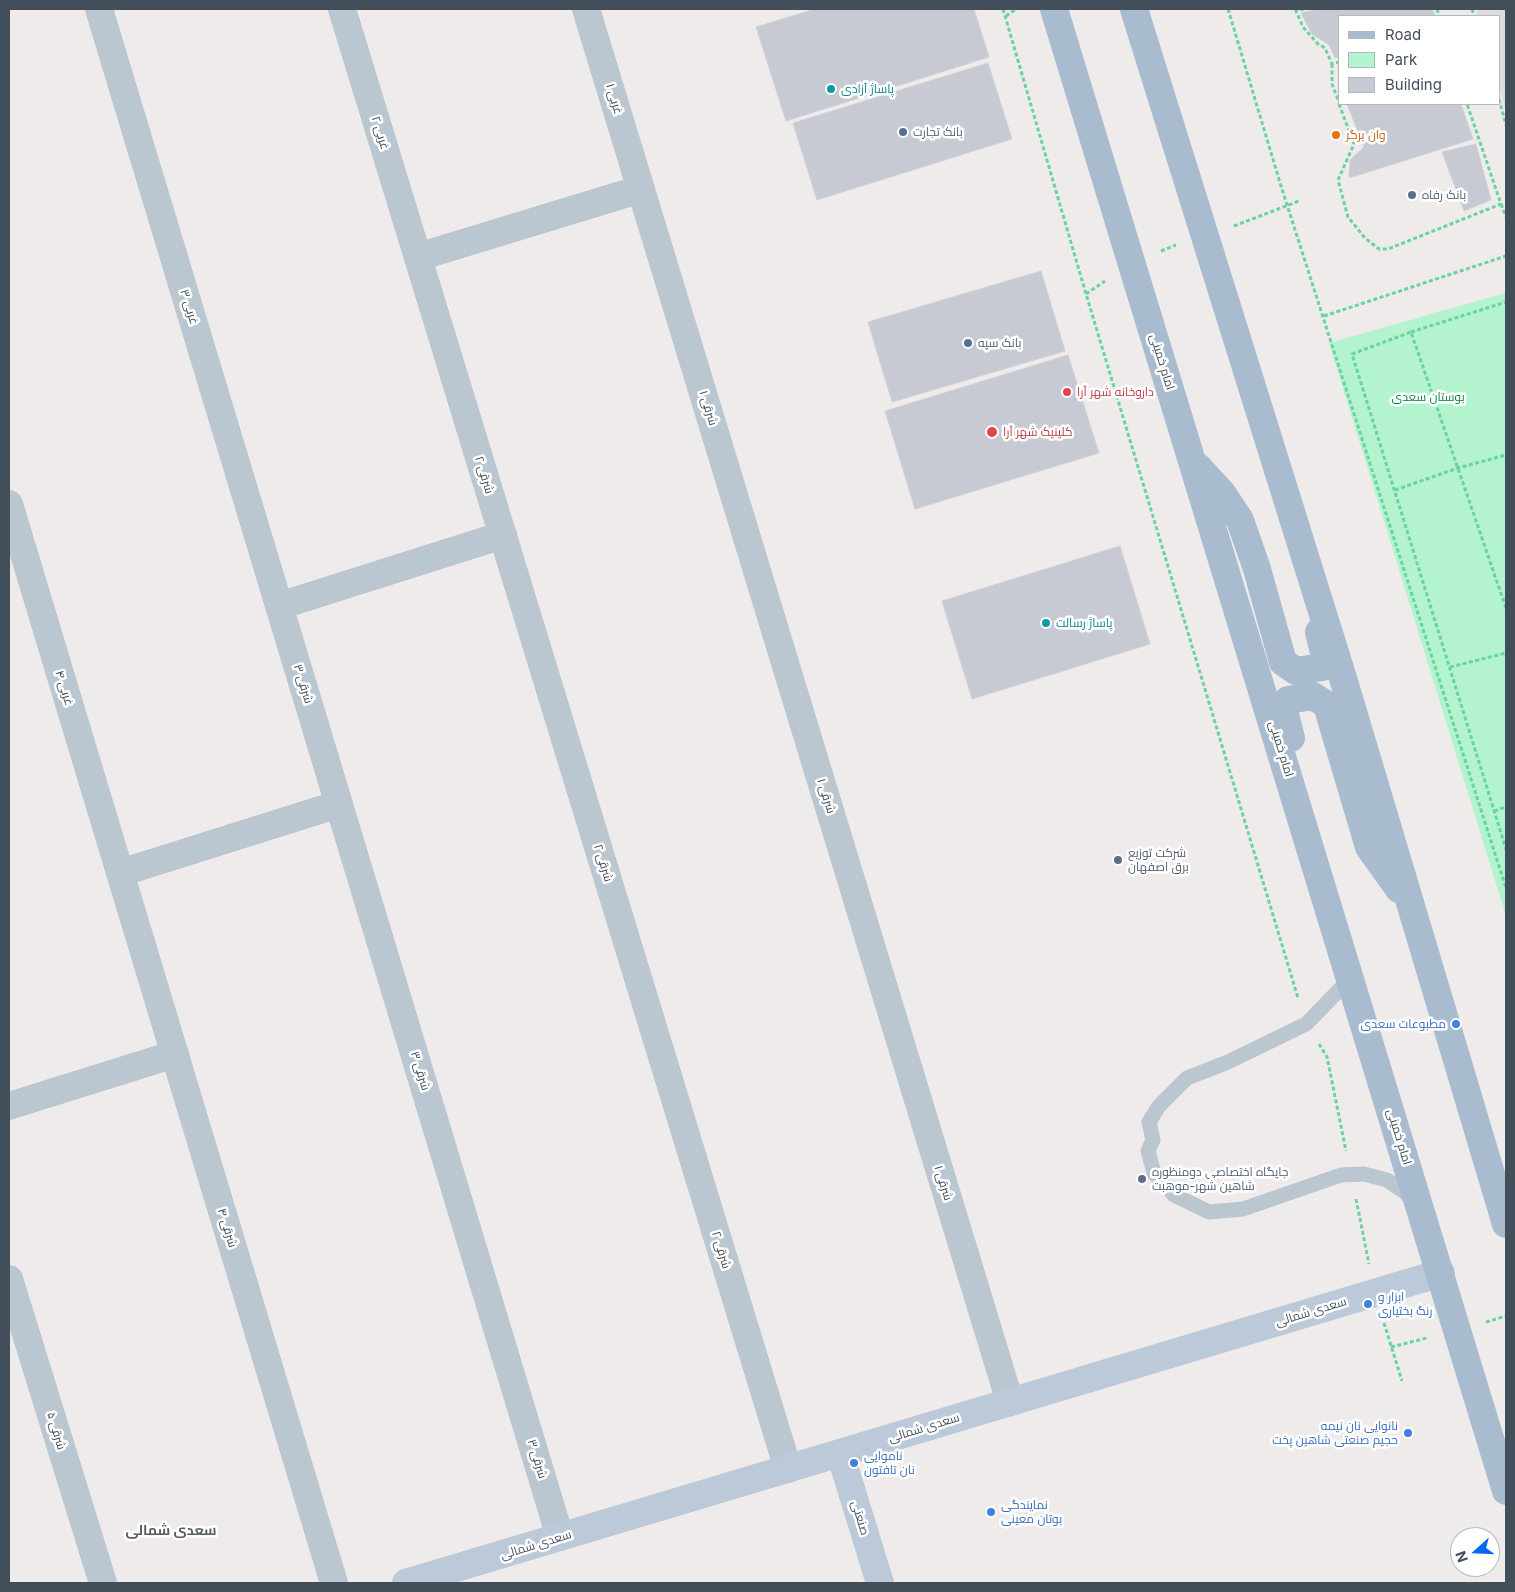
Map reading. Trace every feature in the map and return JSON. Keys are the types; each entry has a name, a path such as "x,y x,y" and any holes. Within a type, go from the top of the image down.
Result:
{"main road":[{"name":"امام خمینی","path":"1054,9 1293,787 1506,1491"},
{"path":"1134,9 1315,588 1506,1224"},
{"path":"1192,460 1222,493 1240,520 1257,568 1283,662 1296,671 1322,667 1325,656 1310,605 1315,588"},
{"path":"1293,787 1299,762 1284,711 1288,700 1313,696 1327,705 1369,847 1411,907"},
{"name":"سعدی شمالی","path":"406,1583 1441,1273"},
{"name":"صنعتی","path":"840,1453 880,1583"}],"street":[{"name":"۳ غربی","path":"99,9 279,606"},
{"name":"۲ غربی","path":"342,9 418,256"},
{"name":"۱ غربی","path":"586,9 641,189"},
{"path":"418,256 641,189"},
{"name":"۱ شرقی","path":"641,189 1010,1402"},
{"name":"۲ شرقی","path":"418,256 788,1469"},
{"name":"۴ غربی","path":"9,504 120,873"},
{"path":"279,606 502,535"},
{"name":"۳ شرقی","path":"279,606 560,1537"},
{"path":"120,873 339,804"},
{"name":"۴ شرقی","path":"120,873 334,1583"},
{"path":"9,1106 175,1054"},
{"name":"۵ شرقی","path":"9,1279 103,1583"}],"lane":[{"path":"1351,978 1306,1024 1228,1062 1187,1078 1158,1106 1150,1122 1153,1140 1148,1151 1154,1173 1174,1195 1209,1212 1243,1209 1340,1175 1364,1174 1387,1180 1406,1193 1420,1212 1428,1234"}],"path":[{"path":"1004,9 1092,313 1306,1024 1327,1058 1375,1293 1402,1381"},
{"path":"1006,16 1016,9"},
{"path":"1228,9 1281,186 1506,888"},
{"path":"1304,9 1296,11 1303,27 1318,44 1325,48 1332,64 1332,84 1338,100"},
{"path":"1332,64 1338,62"},
{"path":"1500,103 1506,124"},
{"path":"1340,105 1354,144 1338,180 1348,217 1365,238 1379,249 1388,249 1501,204"},
{"path":"1467,105 1506,218"},
{"path":"1324,316 1506,256"},
{"path":"1506,302 1411,332 1352,354 1506,849"},
{"path":"1411,332 1506,608"},
{"path":"1395,490 1458,468 1506,455"},
{"path":"1450,666 1506,653"},
{"path":"1494,811 1506,807"}],"shaded area":[{"path":"1476,9 1506,9 1506,112 1500,90 1500,15 1478,15"}],"green space":[{"name":"بوستان سعدی","path":"1505,293 1506,298 1506,916 1329,343"}],"building":[{"name":"پاساژ آزادی","path":"815,9 974,9 989,57 786,121 756,27"},
{"path":"1319,9 1432,9 1435,15 1338,15 1338,57 1335,58 1329,45 1312,34 1301,13"},
{"name":"بانک تجارت","path":"988,63 1012,139 817,200 793,123"},
{"path":"1347,105 1461,105 1473,139 1349,178 1350,160 1364,147"},
{"path":"1476,144 1491,200 1464,211 1442,152"},
{"name":"بانک سپه","path":"1041,271 1065,351 892,402 868,322"},
{"name":"کلینیک شهر آرا","path":"1068,355 1099,453 915,509 885,411"},
{"name":"پاساژ رسالت","path":"1120,546 1150,644 972,699 942,601"}],"place":[{"name":"پاساژ آزادی","path":"831,89"},
{"name":"بانک تجارت","path":"903,132"},
{"name":"وان برگر","path":"1336,135"},
{"name":"بانک رفاه","path":"1412,195"},
{"name":"بانک سپه","path":"968,343"},
{"name":"داروخانه شهر آرا","path":"1067,392"},
{"name":"کلینیک شهر آرا","path":"992,432"},
{"name":"پاساژ رسالت","path":"1046,623"},
{"name":"شرکت توزیع برق اصفهان","path":"1118,860"},
{"name":"مطبوعات سعدی","path":"1456,1024"},
{"name":"جایگاه اختصاصی دومنظوره شاهین شهر-موهبت","path":"1142,1179"},
{"name":"ابزار و رنگ بختیاری","path":"1368,1304"},
{"name":"نانوایی نان نیمه حجیم صنعتی شاهین پخت","path":"1408,1433"},
{"name":"ناموایی نان تافتون","path":"854,1463"},
{"name":"نمایندگی بوتان معینی","path":"991,1512"}],"district":[{"name":"سعدی شمالی","path":"171,1531"}]}
